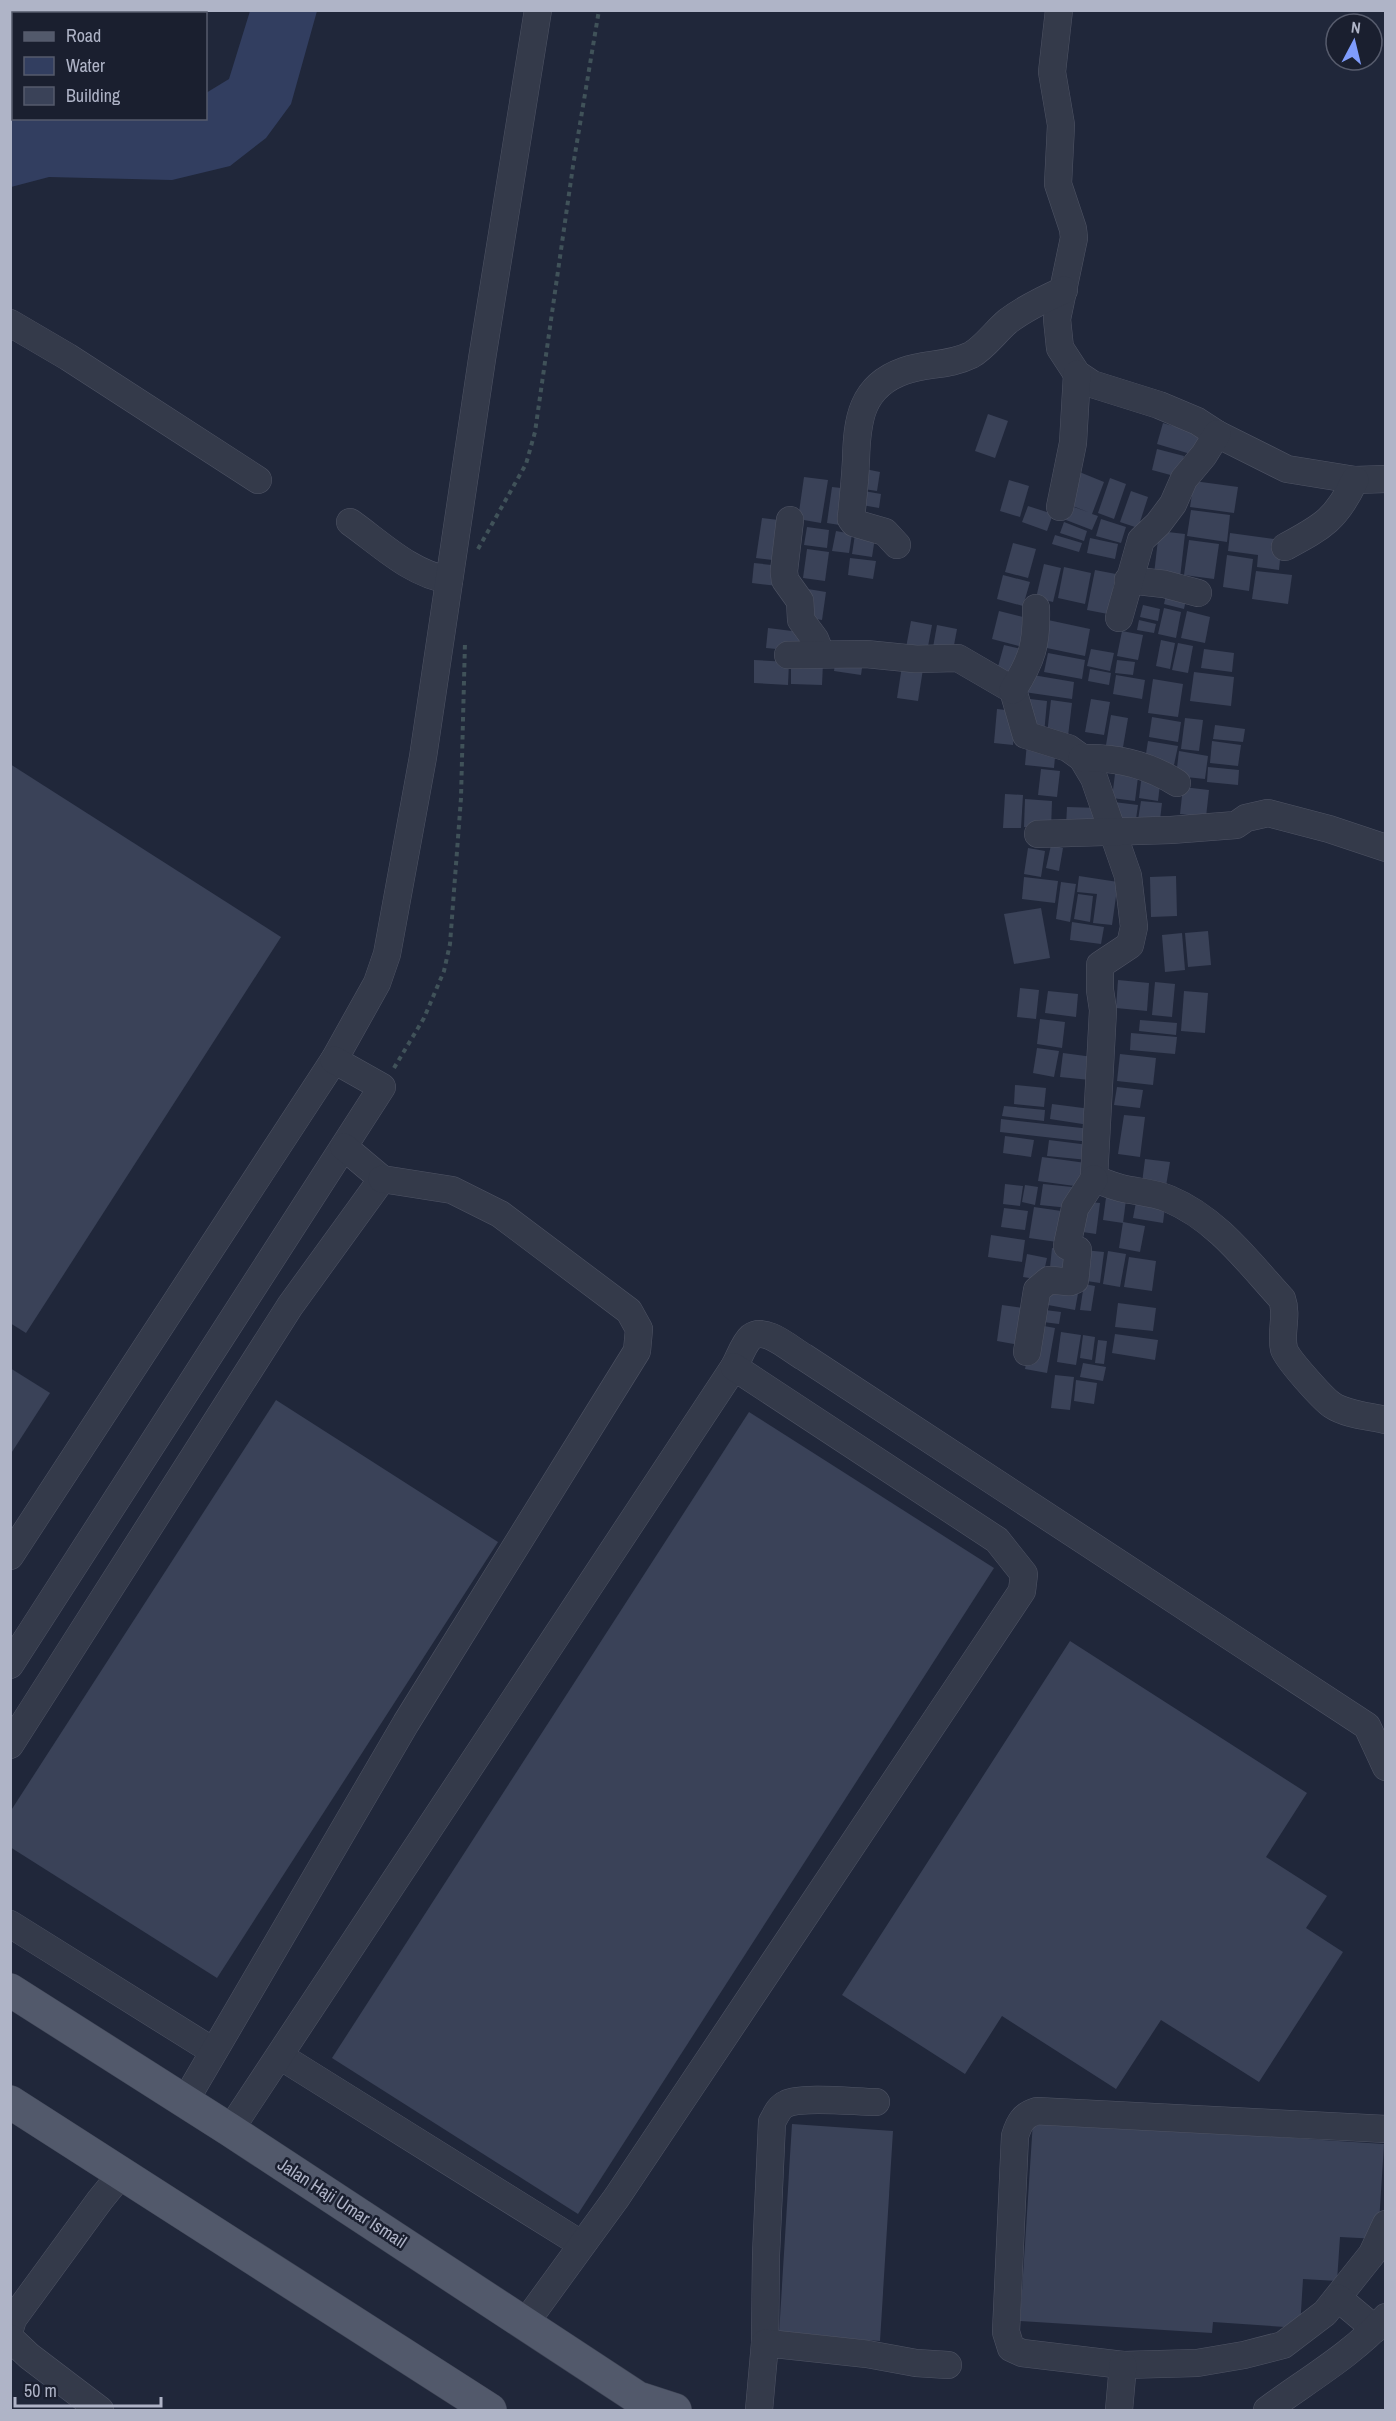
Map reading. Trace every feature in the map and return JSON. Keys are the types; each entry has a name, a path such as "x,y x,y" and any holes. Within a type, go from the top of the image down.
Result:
{"main road":[{"name":"Jalan Haji Umar Ismail","path":"10,1990 526,2322 638,2398 675,2410"},
{"path":"10,2102 490,2410"}],"street":[{"path":"14,1542 334,1060 377,983 387,954 423,758 484,348 538,10"},
{"path":"1059,10 1052,72 1061,125 1058,184 1073,228 1073,249 1058,319 1058,340 1060,348 1077,374 1092,384 1159,405 1197,421 1217,434 1287,469 1355,480 1386,479"},
{"path":"897,545 885,532 854,523 851,519 855,434 868,398 877,386 892,375 972,355 1009,321 1038,301 1064,290"},
{"path":"10,323 68,357 258,480"},
{"path":"1060,507 1073,443 1077,374"},
{"path":"1119,618 1141,540 1166,513 1184,479 1204,455 1217,434"},
{"path":"1285,547 1319,528 1333,517 1346,499 1355,480"},
{"path":"790,520 785,580 800,601 801,620 815,639 821,654"},
{"path":"350,522 418,570 449,580"},
{"path":"1128,580 1164,584 1198,592"},
{"path":"1027,1352 1037,1290 1049,1280 1070,1282 1075,1280 1078,1250 1067,1246 1075,1208 1094,1179 1103,1010 1100,965 1130,945 1134,927 1128,876 1088,769 1059,744 1026,735 1014,690 1029,664 1034,648 1036,608"},
{"path":"788,655 866,654 916,659 958,658 1014,690"},
{"path":"1088,769 1115,761 1140,765 1177,783"},
{"path":"1038,834 1236,825 1246,818 1268,813 1329,829 1386,849"},
{"path":"10,1665 382,1087 334,1060"},
{"path":"185,2101 406,1723 637,1351 639,1329 629,1311 500,1214 452,1190 382,1179 344,1147"},
{"path":"10,1745 290,1306 382,1179"},
{"path":"1094,1179 1124,1189 1142,1191 1169,1199 1193,1210 1216,1227 1282,1299 1285,1309 1285,1352 1292,1364 1332,1405 1364,1416 1386,1420"},
{"path":"230,2130 734,1367 750,1338 763,1334 771,1337 1367,1726 1386,1767"},
{"path":"526,2322 623,2187 1022,1591 1024,1574 997,1540 734,1367"},
{"path":"10,1924 213,2051"},
{"path":"280,2056 581,2244"},
{"path":"759,2410 765,2343 772,2122 778,2110 787,2103 876,2102"},
{"path":"1386,2129 1037,2111 1025,2116 1018,2124 1015,2136 1007,2289 1006,2332 1008,2340 1011,2348 1022,2353 1123,2365 1197,2363 1244,2355 1282,2345 1325,2313 1338,2298 1372,2254 1386,2224"},
{"path":"10,2328 13,2319 122,2173"},
{"path":"1266,2410 1380,2323 1338,2298"},
{"path":"10,2338 29,2356 100,2410"},
{"path":"765,2343 867,2354 916,2364 948,2366"},
{"path":"1119,2410 1123,2365"}],"path":[{"path":"476,554 526,464 535,432 573,166 599,10"},
{"path":"382,1087 424,1018 444,971 450,944 461,798 465,635"}],"water":[{"path":"250,11 317,11 291,104 266,138 230,166 172,180 49,177 11,187 11,110 12,120 207,120 207,92 229,79"}],"building":[{"path":"988,414 1008,421 995,458 975,451"},
{"path":"1163,423 1200,434 1194,455 1157,444"},
{"path":"1157,449 1184,456 1178,477 1152,470"},
{"path":"860,468 880,472 877,491 857,488"},
{"path":"1077,471 1104,482 1092,514 1098,516 1092,530 1066,520 1071,506 1088,512 1065,503"},
{"path":"804,477 828,480 821,523 798,519"},
{"path":"1110,478 1126,484 1114,519 1098,513"},
{"path":"1009,480 1029,486 1020,517 1000,511"},
{"path":"1194,481 1238,487 1234,513 1190,507"},
{"path":"832,487 851,489 846,526 827,523"},
{"path":"858,490 881,494 879,508 856,504"},
{"path":"1131,491 1148,497 1138,528 1120,522"},
{"path":"1028,506 1053,514 1047,531 1022,522"},
{"path":"1191,510 1230,515 1227,542 1187,536"},
{"path":"762,518 787,521 781,561 756,558"},
{"path":"1101,519 1126,527 1121,543 1096,536"},
{"path":"1064,522 1087,531 1084,541 1060,533"},
{"path":"807,527 829,530 827,548 804,545"},
{"path":"856,528 876,531 872,557 852,554"},
{"path":"836,531 852,534 849,553 832,551"},
{"path":"1159,531 1185,534 1180,578 1154,574"},
{"path":"1230,533 1282,540 1279,570 1257,567 1258,555 1228,551"},
{"path":"1055,535 1082,543 1079,552 1052,544"},
{"path":"1090,538 1118,544 1115,559 1087,553"},
{"path":"1189,540 1219,544 1214,579 1184,575"},
{"path":"1013,543 1036,549 1028,578 1005,572"},
{"path":"807,549 829,552 825,581 803,578"},
{"path":"1227,555 1253,559 1249,591 1223,587"},
{"path":"850,558 876,561 873,579 848,575"},
{"path":"754,563 781,566 778,586 752,583"},
{"path":"1044,564 1061,568 1053,602 1036,598"},
{"path":"1064,567 1091,573 1085,604 1058,598"},
{"path":"1095,570 1116,574 1108,614 1087,610"},
{"path":"1256,571 1292,575 1288,604 1252,599"},
{"path":"1003,575 1030,582 1023,606 997,599"},
{"path":"808,589 826,592 822,620 804,617"},
{"path":"1167,591 1187,595 1184,609 1164,604"},
{"path":"1143,605 1160,609 1158,621 1140,617"},
{"path":"1164,608 1181,612 1176,638 1158,634"},
{"path":"999,611 1031,619 1023,647 992,639"},
{"path":"1187,611 1210,617 1205,643 1181,638"},
{"path":"1048,620 1090,629 1085,656 1042,647"},
{"path":"1139,620 1156,624 1154,633 1137,630"},
{"path":"911,621 932,625 926,657 905,653"},
{"path":"937,625 957,629 952,656 932,653"},
{"path":"768,628 800,632 798,651 766,648"},
{"path":"1122,631 1143,635 1138,660 1117,656"},
{"path":"1161,640 1175,643 1170,669 1156,666"},
{"path":"1178,643 1193,646 1188,673 1172,670"},
{"path":"1004,645 1021,649 1014,678 996,674"},
{"path":"1091,649 1114,653 1110,671 1087,666"},
{"path":"1204,649 1234,653 1232,672 1201,668"},
{"path":"1048,653 1085,660 1082,679 1044,672"},
{"path":"836,657 863,661 861,675 834,671"},
{"path":"754,660 789,662 788,685 754,683"},
{"path":"1117,660 1135,662 1133,675 1115,673"},
{"path":"791,662 823,663 822,685 791,684"},
{"path":"902,666 923,669 918,701 897,698"},
{"path":"1090,669 1111,673 1109,685 1088,681"},
{"path":"1194,672 1234,677 1231,706 1190,701"},
{"path":"1027,674 1074,682 1072,699 1024,692"},
{"path":"1116,675 1145,680 1142,699 1113,694"},
{"path":"1153,679 1183,684 1178,717 1148,713"},
{"path":"1030,699 1047,701 1044,734 1026,732"},
{"path":"1091,699 1110,702 1104,735 1085,732"},
{"path":"1051,700 1072,703 1068,736 1047,734"},
{"path":"997,709 1016,711 1013,745 994,743"},
{"path":"1111,715 1128,718 1122,753 1105,751"},
{"path":"1152,717 1181,722 1178,742 1149,737"},
{"path":"1185,718 1203,720 1199,751 1181,749"},
{"path":"1215,725 1245,729 1243,742 1213,739"},
{"path":"1148,741 1178,746 1174,765 1145,760"},
{"path":"1212,741 1241,745 1238,766 1210,763"},
{"path":"1027,743 1056,746 1054,768 1025,765"},
{"path":"1179,751 1208,756 1205,779 1176,776"},
{"path":"10,764 281,937 26,1333 10,1323"},
{"path":"1116,766 1139,769 1135,801 1112,798"},
{"path":"1208,767 1239,770 1238,785 1207,782"},
{"path":"1041,769 1060,771 1057,797 1038,795"},
{"path":"1142,773 1161,776 1158,801 1139,798"},
{"path":"1183,787 1209,790 1206,817 1180,814"},
{"path":"1005,794 1023,795 1021,828 1003,828"},
{"path":"1025,799 1052,801 1051,829 1024,827"},
{"path":"1141,801 1162,803 1159,828 1137,826"},
{"path":"1114,802 1138,805 1135,826 1112,823"},
{"path":"1067,807 1100,808 1100,828 1066,827"},
{"path":"1051,845 1063,848 1059,871 1046,868"},
{"path":"1028,848 1045,851 1041,877 1024,874"},
{"path":"1079,876 1118,882 1112,925 1093,923 1097,894 1077,892"},
{"path":"1176,876 1177,916 1151,917 1150,877"},
{"path":"1024,877 1058,881 1055,903 1022,899"},
{"path":"1061,882 1076,884 1070,922 1056,919"},
{"path":"1078,894 1093,896 1090,922 1074,919"},
{"path":"1041,908 1050,958 1014,964 1004,914"},
{"path":"1072,922 1104,927 1101,944 1070,940"},
{"path":"1208,931 1211,965 1188,967 1185,933"},
{"path":"1182,933 1185,970 1165,972 1162,935"},
{"path":"1118,980 1149,983 1147,1011 1116,1008"},
{"path":"1155,982 1175,984 1172,1017 1152,1015"},
{"path":"1020,988 1039,990 1036,1019 1017,1017"},
{"path":"1048,991 1078,994 1076,1017 1045,1013"},
{"path":"1184,991 1208,993 1205,1033 1181,1031"},
{"path":"1040,1019 1065,1022 1062,1048 1037,1044"},
{"path":"1140,1020 1177,1023 1176,1035 1139,1031"},
{"path":"1131,1033 1177,1037 1175,1054 1130,1050"},
{"path":"1037,1048 1059,1051 1054,1077 1033,1073"},
{"path":"1063,1053 1093,1057 1090,1080 1060,1077"},
{"path":"1120,1054 1156,1058 1153,1085 1117,1081"},
{"path":"1015,1085 1046,1088 1044,1107 1014,1104"},
{"path":"1117,1087 1143,1090 1140,1108 1114,1105"},
{"path":"1052,1104 1091,1109 1089,1125 1050,1119"},
{"path":"1004,1106 1045,1110 1044,1121 1002,1116"},
{"path":"1124,1115 1145,1117 1140,1157 1118,1154"},
{"path":"1001,1119 1091,1129 1090,1142 1000,1132"},
{"path":"1005,1136 1034,1140 1031,1157 1003,1153"},
{"path":"1049,1140 1089,1145 1088,1160 1047,1156"},
{"path":"1042,1157 1086,1163 1082,1187 1038,1181"},
{"path":"1145,1159 1170,1162 1166,1186 1142,1183"},
{"path":"1005,1184 1023,1186 1020,1206 1003,1204"},
{"path":"1043,1184 1072,1187 1069,1208 1040,1205"},
{"path":"1025,1185 1038,1187 1035,1205 1022,1202"},
{"path":"1107,1190 1127,1192 1123,1223 1103,1220"},
{"path":"1080,1201 1100,1203 1096,1234 1076,1231"},
{"path":"1136,1202 1165,1207 1163,1223 1133,1218"},
{"path":"1034,1207 1068,1212 1064,1243 1029,1238"},
{"path":"1004,1208 1028,1211 1025,1230 1001,1227"},
{"path":"1123,1222 1145,1226 1140,1252 1119,1248"},
{"path":"991,1235 1025,1240 1022,1262 988,1257"},
{"path":"1052,1248 1072,1250 1069,1279 1049,1277"},
{"path":"1084,1250 1104,1252 1100,1283 1080,1280"},
{"path":"1108,1251 1126,1254 1120,1287 1103,1284"},
{"path":"1027,1254 1047,1258 1042,1280 1023,1277"},
{"path":"1129,1257 1156,1261 1152,1291 1124,1287"},
{"path":"1052,1283 1079,1288 1075,1310 1048,1305"},
{"path":"1084,1284 1095,1286 1091,1311 1080,1310"},
{"path":"1118,1303 1156,1308 1153,1331 1115,1327"},
{"path":"1002,1305 1024,1308 1019,1345 997,1341"},
{"path":"1037,1309 1061,1312 1059,1324 1035,1321"},
{"path":"1033,1324 1055,1328 1047,1373 1025,1369"},
{"path":"1061,1332 1081,1335 1076,1365 1057,1362"},
{"path":"1115,1334 1158,1340 1155,1360 1112,1353"},
{"path":"1083,1335 1095,1337 1092,1360 1080,1358"},
{"path":"1098,1340 1107,1341 1104,1364 1095,1363"},
{"path":"1083,1363 1106,1367 1103,1381 1080,1377"},
{"path":"10,1368 50,1393 10,1455"},
{"path":"1055,1375 1074,1377 1070,1410 1051,1408"},
{"path":"1076,1380 1097,1383 1094,1404 1074,1401"},
{"path":"276,1400 498,1542 217,1978 10,1847 10,1812"},
{"path":"749,1412 994,1568 578,2214 332,2058"},
{"path":"1070,1641 1307,1793 1266,1857 1327,1896 1306,1928 1343,1952 1259,2082 1161,2020 1116,2089 1002,2016 965,2074 842,1995"},
{"path":"1033,2121 1384,2144 1378,2239 1340,2237 1337,2281 1303,2279 1300,2328 1213,2322 1212,2333 1020,2321"},
{"path":"792,2124 893,2131 880,2341 779,2334"}]}
